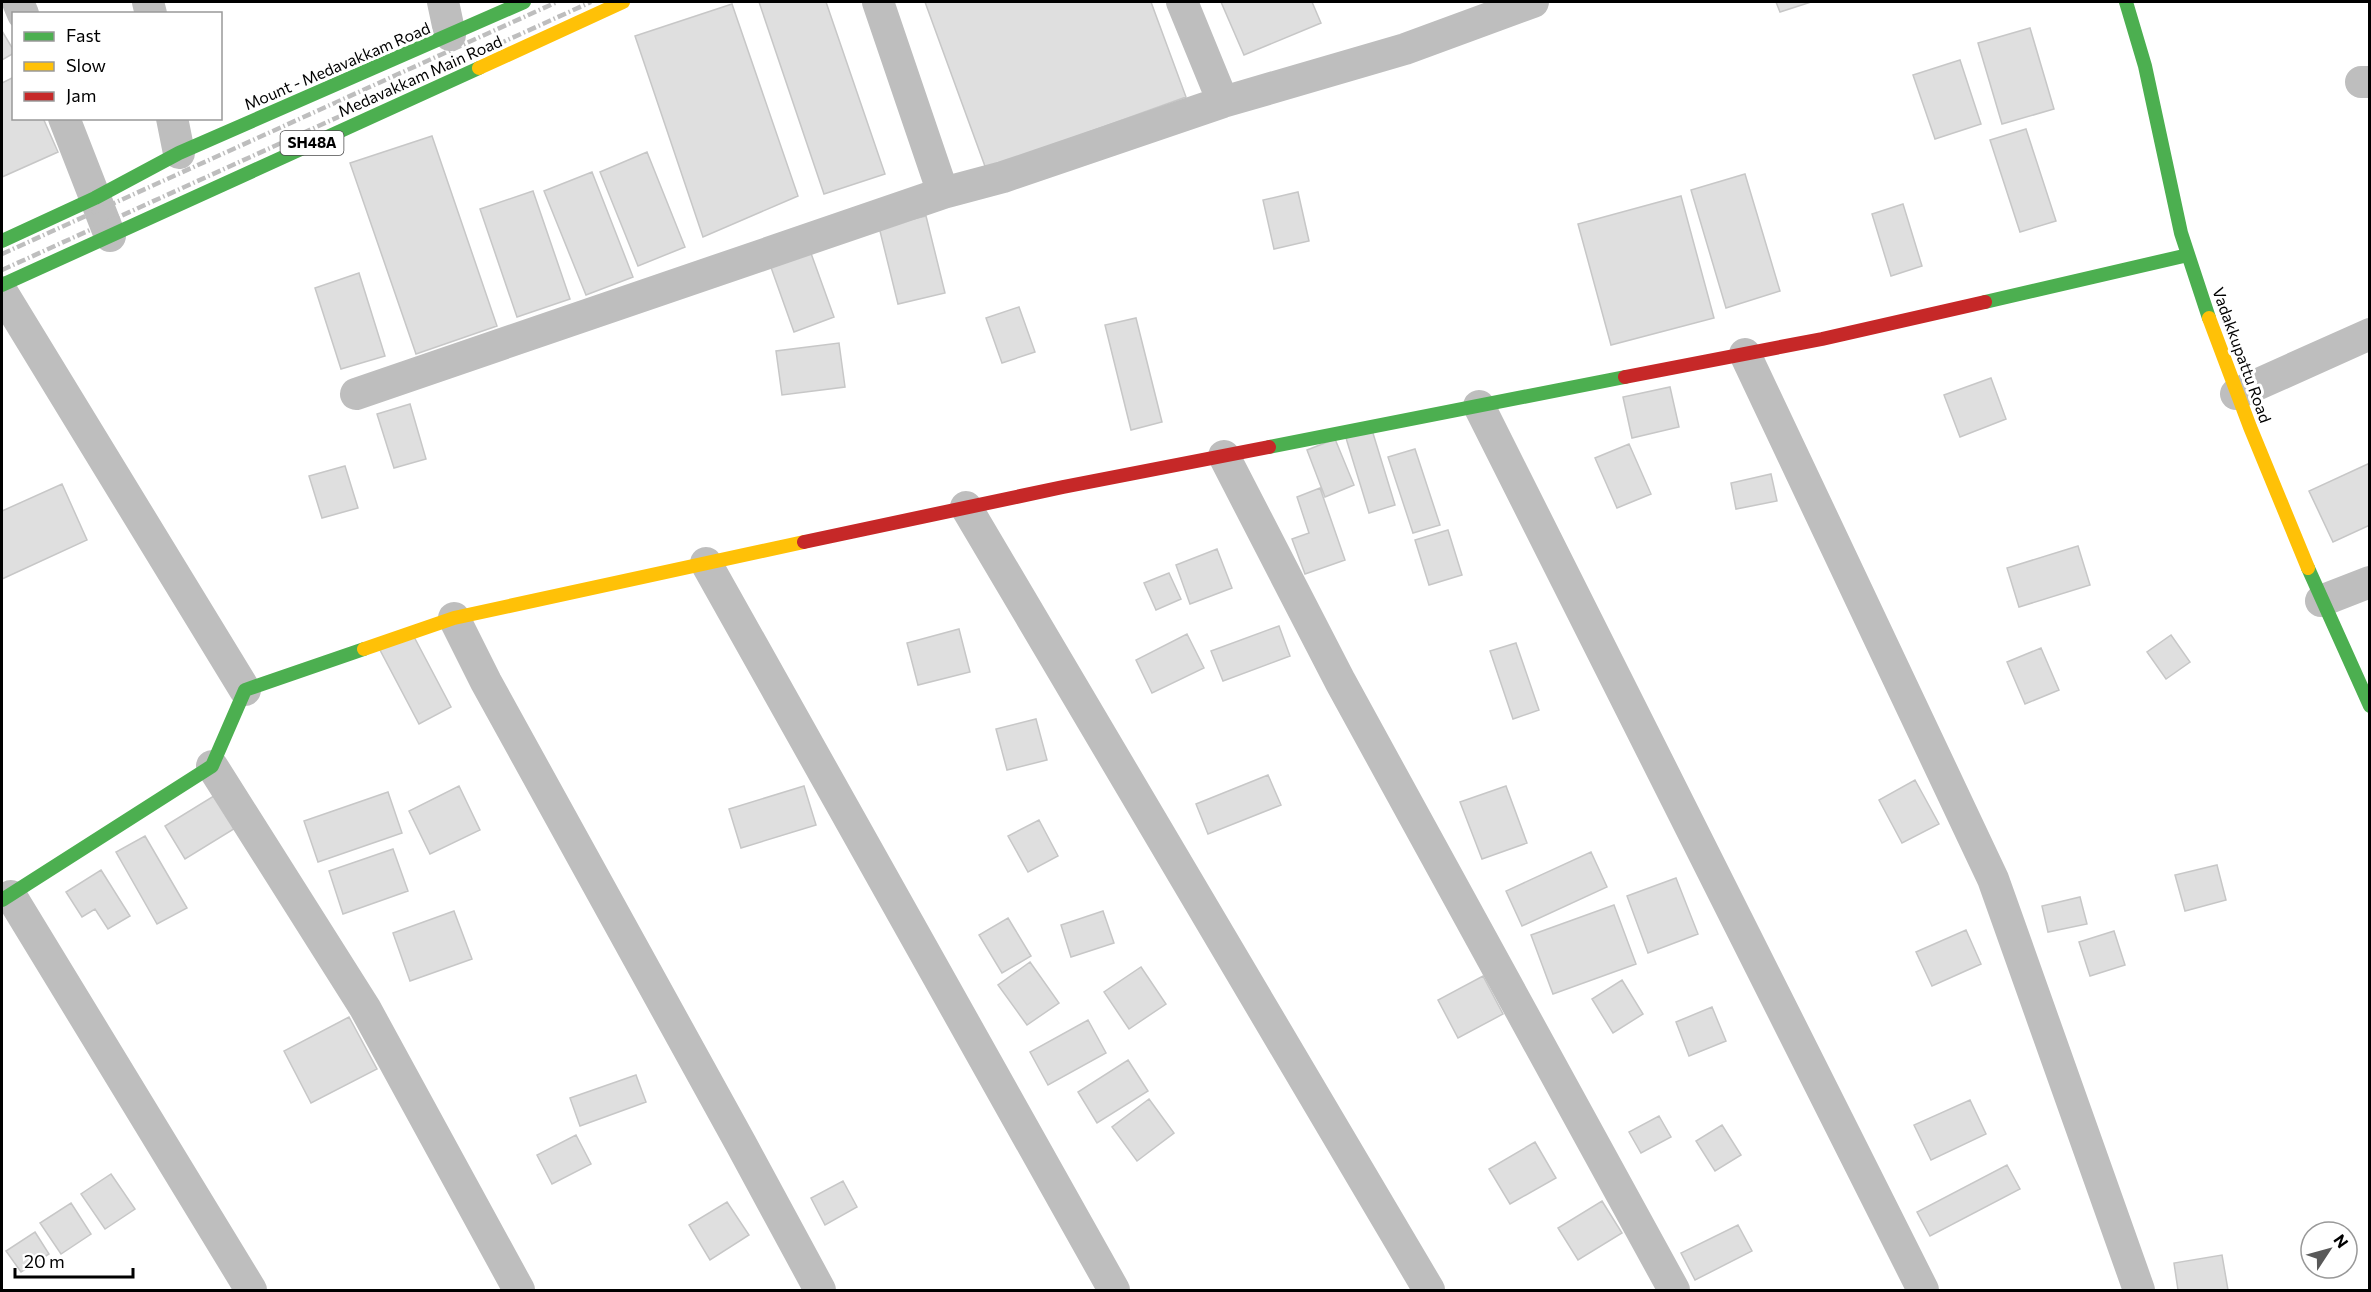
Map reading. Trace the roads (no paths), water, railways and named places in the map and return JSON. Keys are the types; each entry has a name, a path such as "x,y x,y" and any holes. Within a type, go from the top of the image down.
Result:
{"street":[{"path":"443,2 450,35"},
{"name":"Mount - Medavakkam Road","path":"2,241 95,198 179,153 524,2"},
{"name":"Medavakkam Main Road","path":"2,285 624,2"},
{"path":"878,2 943,193"},
{"path":"1182,2 1223,102"},
{"path":"356,394 943,193 1003,177 1223,102 1405,49 1477,11 1533,2"},
{"name":"Vadakkupattu Road","path":"2126,2 2145,65 2172,198 2188,255 2236,394 2321,601 2370,705"},
{"path":"65,120 110,236"},
{"path":"172,120 179,153"},
{"path":"251,1290 6,898 212,766 245,690 454,618 966,507 1822,339 2188,255"},
{"path":"2,292 245,690"},
{"path":"2236,394 2370,334"},
{"path":"1745,354 1993,879 2139,1290"},
{"path":"1479,405 1923,1290"},
{"path":"1224,456 1340,681 1674,1290"},
{"path":"966,507 1429,1290"},
{"path":"706,563 1114,1290"},
{"path":"2321,601 2370,582"},
{"path":"454,618 486,682 820,1290"},
{"path":"212,766 364,1008 519,1290"}],"railway":[{"path":"2,254 557,2"},
{"path":"2,270 591,2"}]}
